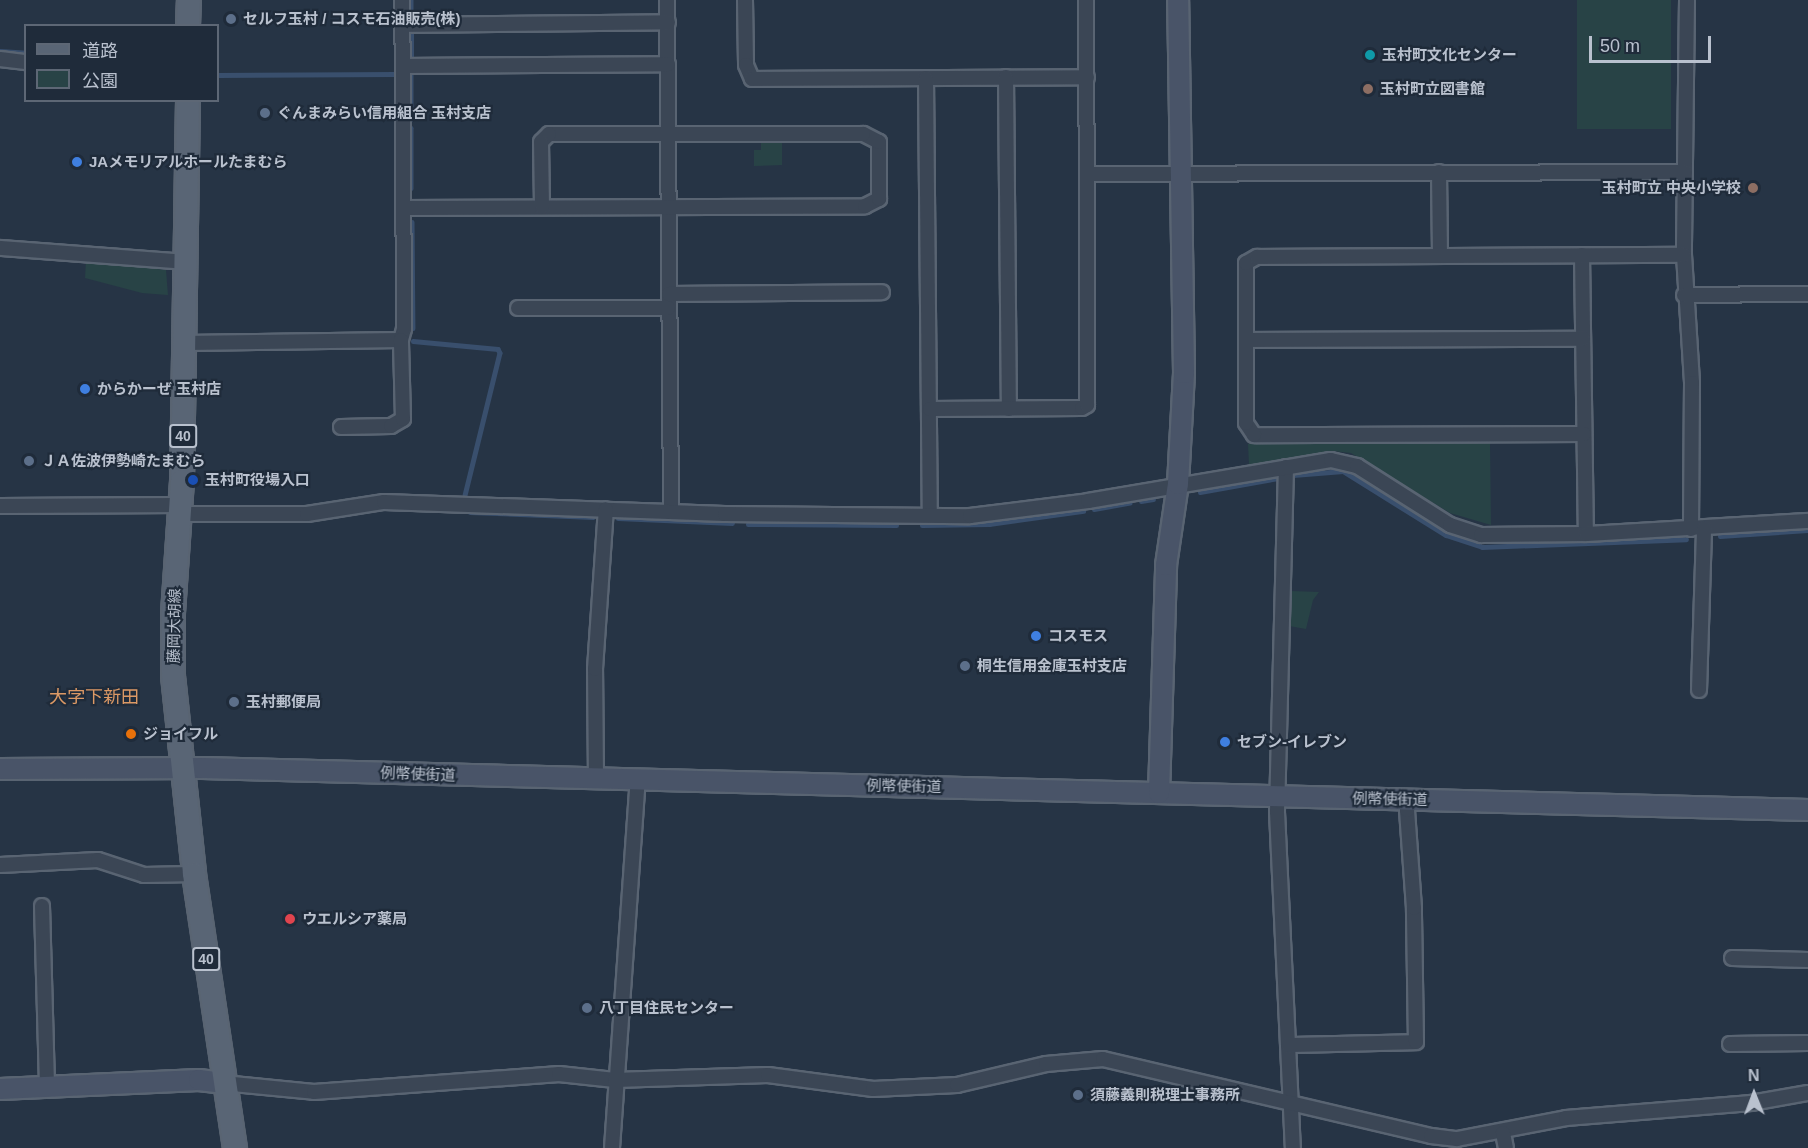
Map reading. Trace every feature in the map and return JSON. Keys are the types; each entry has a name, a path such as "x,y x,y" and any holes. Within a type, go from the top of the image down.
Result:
{"main road":[{"path":"188,24 189,0"},
{"path":"1159,793 1166,565 1178,484 1184,373 1178,0"},
{"name":"藤岡大胡線","path":"188,102 181,509 172,645 181,770 194,874 223,1083 235,1148"},
{"name":"例幣使街道","path":"0,769 181,770 596,779 1808,810"},
{"path":"0,1089 47,1089 199,1080 223,1083"}],"street":[{"path":"341,428 391,426 403,419 401,340 404,330 402,0"},
{"path":"668,0 671,512"},
{"path":"745,0 746,65 752,79 1087,77"},
{"path":"930,409 1082,408 1087,405 1086,0"},
{"path":"1687,0 1684,295 1692,383 1699,690"},
{"path":"402,25 668,22"},
{"path":"0,59 24,62"},
{"path":"403,66 668,64"},
{"path":"1006,77 1009,409"},
{"path":"926,78 930,515"},
{"path":"404,208 865,206 876,203 880,192 879,142 870,134 544,136 542,207"},
{"path":"1088,174 1439,171 1685,172"},
{"path":"1439,171 1440,256"},
{"path":"0,248 186,262"},
{"path":"1582,255 1586,534"},
{"path":"1584,434 1254,435 1246,423 1245,268 1252,257 1684,255"},
{"path":"518,308 882,292"},
{"path":"1684,295 1808,294"},
{"path":"1247,340 1583,339"},
{"path":"185,343 401,340"},
{"path":"0,506 307,514 384,502 671,512 930,515 1019,511 1330,460 1350,463 1450,525 1481,535 1586,534 1808,521"},
{"path":"1286,467 1277,796 1293,1148"},
{"path":"596,779 595,669 606,509"},
{"path":"612,1148 638,780"},
{"path":"1288,1045 1416,1042 1414,908 1407,810 1410,800"},
{"path":"0,865 98,860 144,875 194,874"},
{"path":"42,906 47,1089"},
{"path":"1732,958 1808,960"},
{"path":"1730,1044 1808,1043"},
{"path":"223,1083 314,1092 559,1074 615,1080 768,1075 883,1089 957,1085 1046,1064 1102,1059 1431,1136 1457,1139 1503,1133 1566,1118 1751,1103 1808,1093"},
{"path":"1503,1133 1506,1148"}],"green space":[{"path":"1577,0 1671,0 1671,129 1577,129"},
{"path":"761,142 782,142 782,165 754,166 754,150 761,150"},
{"path":"86,261 166,270 168,295 142,293 85,278"},
{"path":"1490,442 1491,525 1450,513 1351,453 1333,451 1249,465 1248,444"},
{"path":"1291,591 1319,592 1313,600 1306,629 1289,626"}],"waterway":[{"path":"411,0 411,17"},
{"path":"411,32 411,56"},
{"path":"0,51 24,53"},
{"path":"411,72 411,119"},
{"path":"219,75 395,74"},
{"path":"411,128 411,188"},
{"path":"412,222 413,328"},
{"path":"413,341 498,349 500,353 465,495"},
{"path":"1293,475 1343,471 1446,535 1482,547 1686,539"},
{"path":"1200,492 1278,478"},
{"path":"1141,501 1153,499"},
{"path":"1094,509 1129,503"},
{"path":"922,525 989,524 1083,511"},
{"path":"470,512 593,517"},
{"path":"618,518 732,523"},
{"path":"748,524 896,525"},
{"path":"1720,536 1808,530"}],"place":[{"name":"セルフ玉村 / コスモ石油販売(株)","path":"231,19"},
{"name":"玉村町文化センター","path":"1370,55"},
{"name":"玉村町立図書館","path":"1368,89"},
{"name":"ぐんまみらい信用組合 玉村支店","path":"265,113"},
{"name":"JAメモリアルホールたまむら","path":"77,162"},
{"name":"玉村町立 中央小学校","path":"1753,188"},
{"name":"からかーぜ 玉村店","path":"85,389"},
{"name":"ＪＡ佐波伊勢崎たまむら","path":"29,461"},
{"name":"玉村町役場入口","path":"193,480"},
{"name":"コスモス","path":"1036,636"},
{"name":"桐生信用金庫玉村支店","path":"965,666"},
{"name":"玉村郵便局","path":"234,702"},
{"name":"ジョイフル","path":"131,734"},
{"name":"セブン-イレブン","path":"1225,742"},
{"name":"ウエルシア薬局","path":"290,919"},
{"name":"八丁目住民センター","path":"587,1008"},
{"name":"須藤義則税理士事務所","path":"1078,1095"}],"district":[{"name":"大字下新田","path":"94,697"}]}
